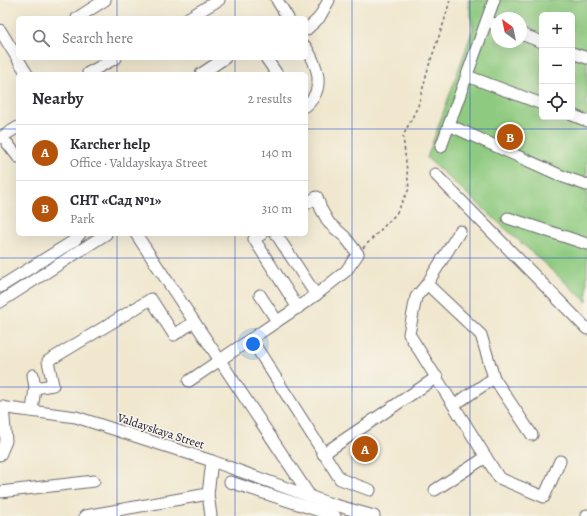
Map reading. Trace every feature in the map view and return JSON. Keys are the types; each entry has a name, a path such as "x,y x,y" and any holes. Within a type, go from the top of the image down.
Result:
{"street":[{"path":"80,16 105,0"},
{"path":"191,16 219,0"},
{"path":"277,0 286,16"},
{"path":"308,28 319,18 329,0"},
{"path":"493,12 494,0"},
{"path":"441,148 467,76 491,25"},
{"path":"0,30 16,55"},
{"path":"527,36 539,41"},
{"path":"308,51 315,62 318,77 316,94 308,104"},
{"path":"575,54 587,58"},
{"path":"19,60 26,72"},
{"path":"90,72 112,60"},
{"path":"204,72 222,60"},
{"path":"267,60 276,72"},
{"path":"467,76 539,103"},
{"path":"575,116 587,121"},
{"path":"449,126 564,177 587,185"},
{"path":"16,129 4,141 16,155"},
{"path":"435,174 587,329"},
{"path":"189,381 316,296 346,271 358,254 345,237 328,222 316,197 308,203"},
{"path":"508,218 587,244"},
{"path":"460,231 427,284 416,297 409,334 499,478 544,497 560,462"},
{"path":"0,288 75,240 78,236"},
{"path":"0,302 103,236"},
{"path":"137,236 310,496"},
{"path":"259,236 254,239 298,308"},
{"path":"277,236 316,296"},
{"path":"427,284 481,335 494,378 532,435"},
{"path":"260,295 277,321"},
{"path":"35,388 53,385 48,361 151,299 174,335 194,322"},
{"path":"251,340 340,479 370,490"},
{"path":"32,411 35,388 33,375"},
{"path":"323,454 437,377"},
{"path":"454,405 494,378"},
{"path":"0,455 6,441 2,407"},
{"name":"Valdayskaya Street","path":"2,407 76,417 212,461 310,496 328,512 374,516"},
{"path":"435,490 486,458"},
{"path":"211,516 208,494 212,461"},
{"path":"0,492 94,481"},
{"path":"230,482 328,512"},
{"path":"85,516 139,511 208,494"}],"path":[{"path":"358,254 396,214 409,188 403,136 418,106 429,65 450,0"}],"green space":[{"path":"468,0 587,0 587,302 427,158 473,29"}],"place":[{"name":"СНТ «Сад №1»","path":"510,137"},
{"name":"Karcher help","path":"365,449"}]}
